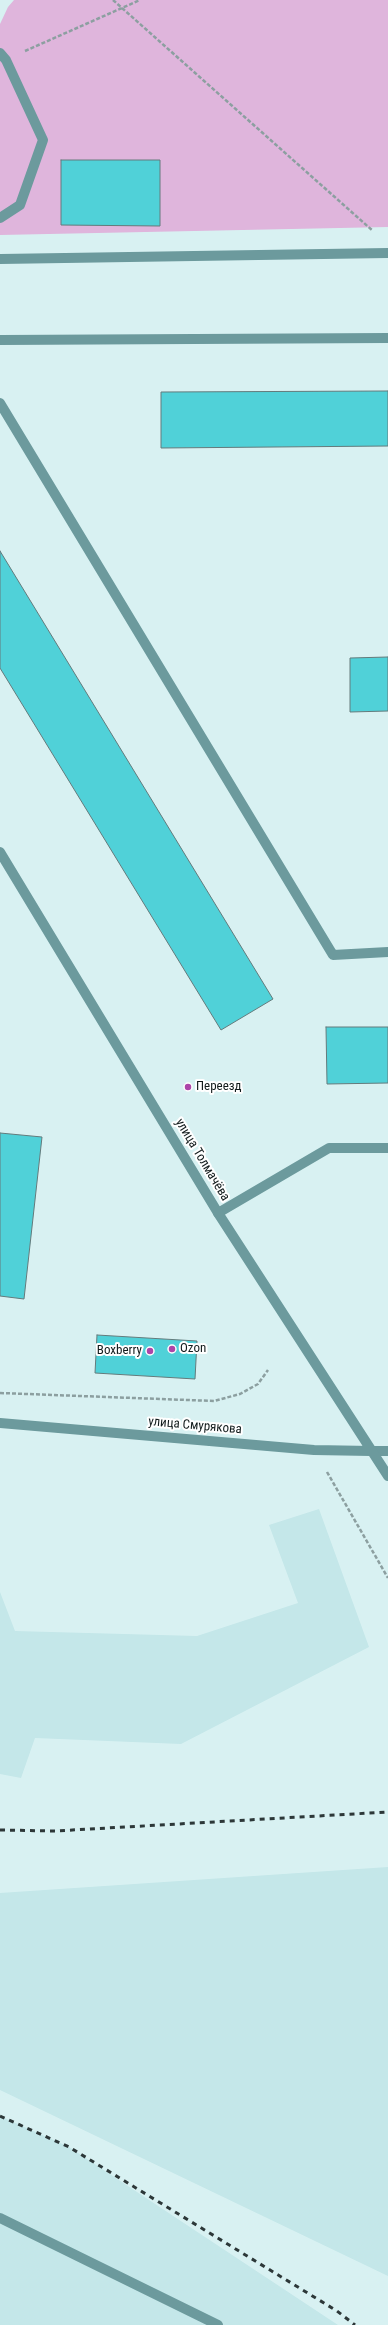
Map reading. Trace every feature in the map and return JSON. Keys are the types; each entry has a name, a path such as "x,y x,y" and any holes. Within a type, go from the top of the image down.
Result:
{"street":[{"path":"0,218 20,204 43,140 3,57"},
{"path":"0,259 388,253"},
{"path":"0,340 388,338"},
{"path":"0,403 333,955 388,952"},
{"name":"улица Толмачёва","path":"0,852 218,1213 388,1476"},
{"path":"218,1213 329,1148 388,1148"},
{"name":"улица Смурякова","path":"0,1423 314,1450 388,1451"},
{"path":"0,2218 218,2325"}],"path":[{"path":"113,0 376,234"},
{"path":"3,57 140,0"},
{"path":"0,1393 214,1400 240,1394 258,1384 268,1370"},
{"path":"325,1469 388,1578"}],"shaded area":[{"path":"14,0 388,0 388,227 0,235 0,24 8,7"},
{"path":"319,1509 369,1647 181,1744 35,1738 21,1778 0,1774 0,1592 15,1631 197,1636 298,1603 269,1525"},
{"path":"388,1867 388,2276 0,2090 0,1893"},
{"path":"0,2116 69,2147 338,2325 0,2325"}],"building":[{"path":"61,160 160,160 160,226 61,225"},
{"path":"388,391 388,446 161,448 161,392"},
{"path":"0,551 273,999 221,1030 0,668"},
{"path":"388,657 388,711 350,712 350,658"},
{"path":"326,1027 388,1027 388,1083 327,1084"},
{"path":"0,1133 42,1137 24,1299 0,1296"},
{"path":"97,1335 197,1341 195,1379 95,1373"}],"railway":[{"path":"0,1830 55,1831 388,1812"},
{"path":"0,2116 69,2147 337,2311 355,2325"}],"place":[{"name":"Переезд","path":"188,1087"},
{"name":"Ozon","path":"172,1349"},
{"name":"Boxberry","path":"150,1351"}]}
